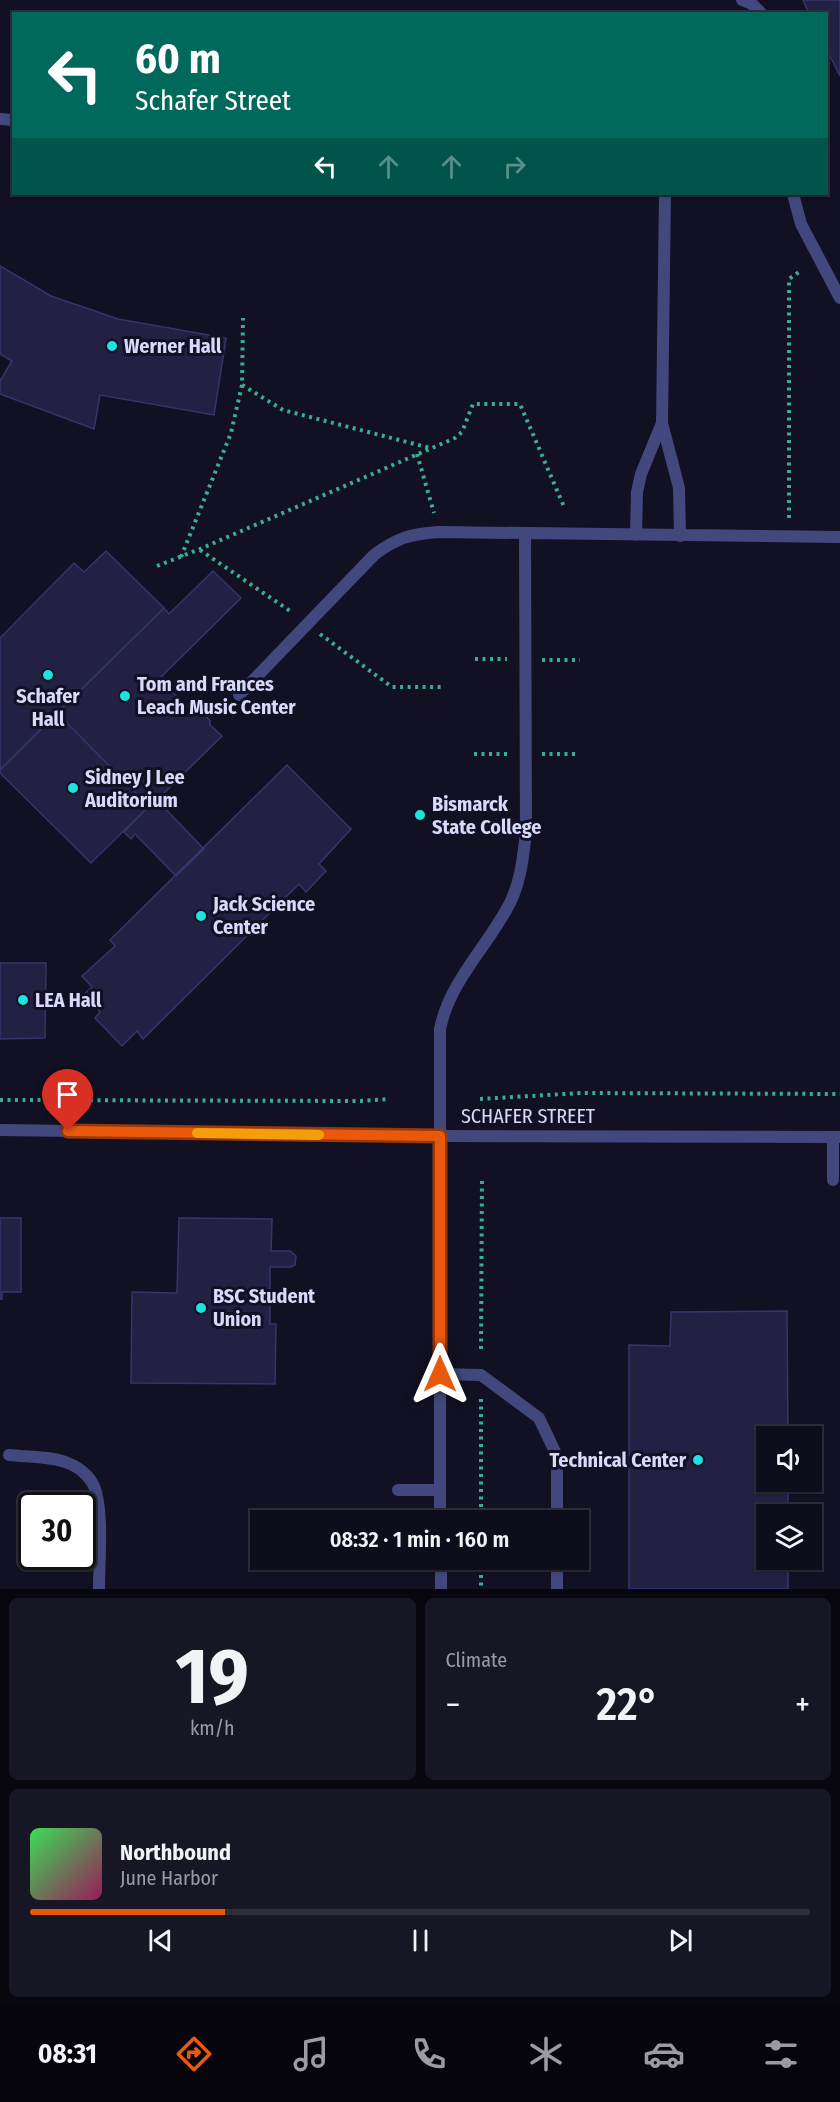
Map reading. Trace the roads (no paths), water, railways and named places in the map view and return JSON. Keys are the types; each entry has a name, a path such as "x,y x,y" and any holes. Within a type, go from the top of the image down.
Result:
{"street":[{"path":"742,0 752,4 760,12"},
{"path":"665,195 662,423 679,488 680,536"},
{"path":"793,195 801,224 840,298"},
{"path":"636,535 637,492 641,474 662,423"},
{"path":"239,695 375,555 387,546 415,533 840,537"},
{"path":"440,1510 440,1029 447,1005 460,980 505,912 519,882 525,832 525,533"},
{"name":"SCHAFER STREET","path":"0,1130 440,1136 837,1137"},
{"path":"833,1180 837,1137"},
{"path":"440,1374 481,1375 538,1418 557,1456 557,1510"},
{"path":"9,1455 67,1462 90,1478 96,1491 99,1514 99,1589"},
{"path":"398,1490 440,1490"},
{"path":"441,1570 441,1589"},
{"path":"557,1570 557,1589"}],"place":[{"name":"Werner Hall","path":"112,346"},
{"name":"Schafer Hall","path":"48,675"},
{"name":"Tom and Frances Leach Music Center","path":"125,696"},
{"name":"Sidney J Lee Auditorium","path":"73,788"},
{"name":"Bismarck State College","path":"420,815"},
{"name":"Jack Science Center","path":"201,916"},
{"name":"LEA Hall","path":"23,1000"},
{"name":"BSC Student Union","path":"201,1308"},
{"name":"Technical Center","path":"698,1460"}]}
